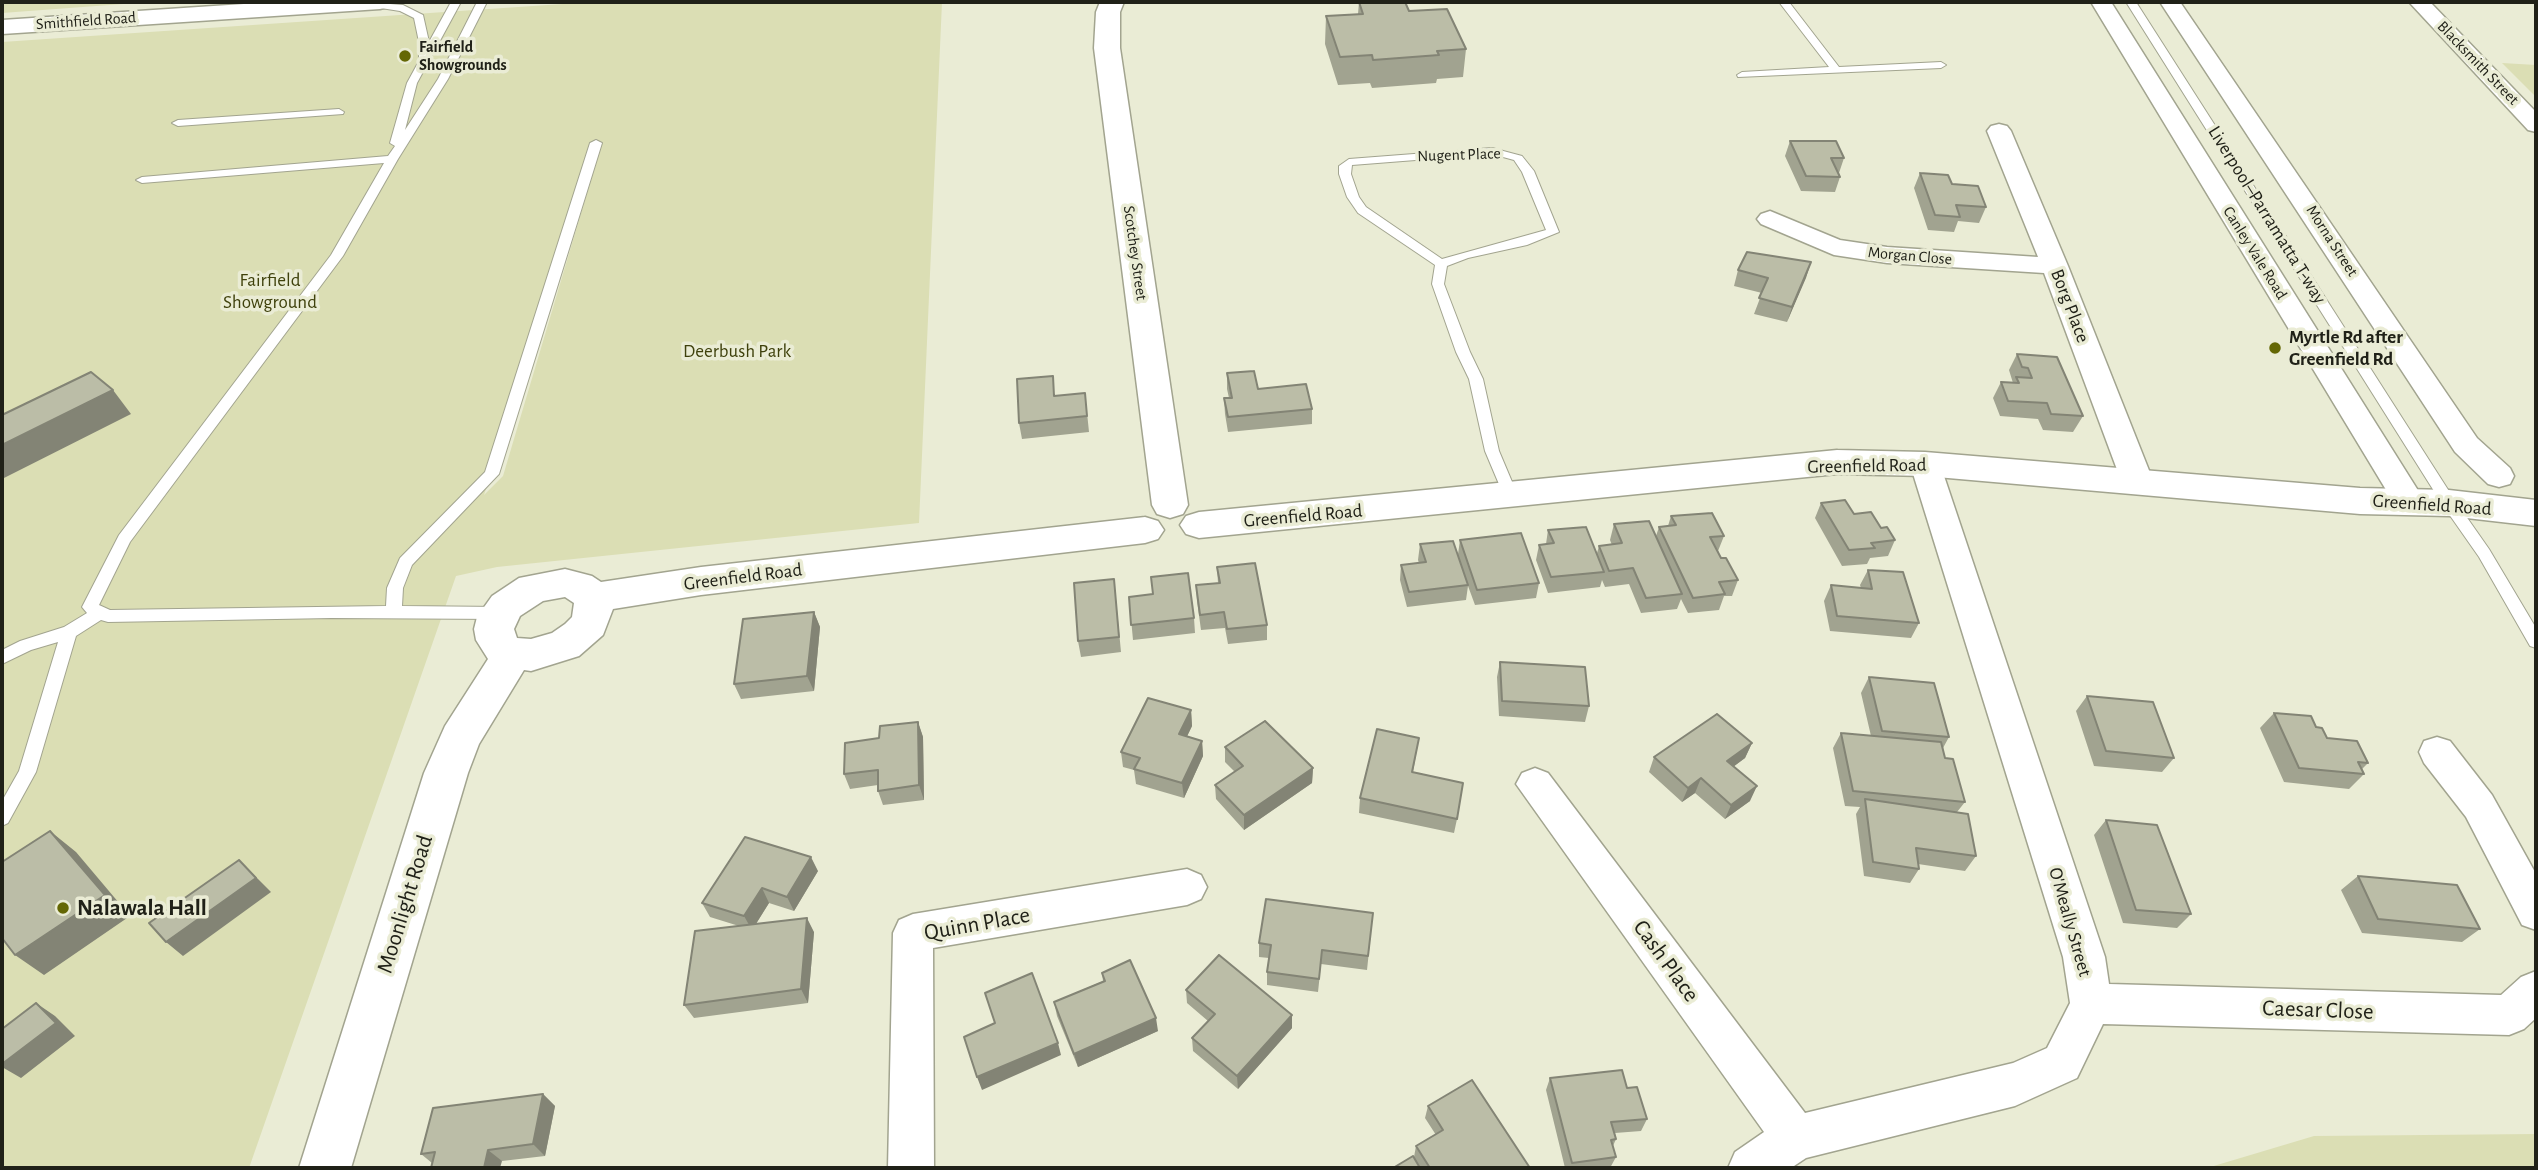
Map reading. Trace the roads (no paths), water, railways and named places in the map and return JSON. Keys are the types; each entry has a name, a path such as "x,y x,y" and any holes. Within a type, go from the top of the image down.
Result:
{"street":[{"name":"Smithfield Road","path":"2,27 380,2"},
{"name":"Scotchey Street","path":"1112,2 1108,12 1107,48 1172,520"},
{"name":"Canley Vale Road","path":"2101,2 2408,500"},
{"name":"Morna Street","path":"2170,2 2466,445 2499,476"},
{"name":"Blacksmith Street","path":"2419,2 2536,125"},
{"name":"Borg Place","path":"1999,131 2055,267 2138,483"},
{"name":"Morgan Close","path":"1770,219 1834,247 1888,256 2055,267"},
{"name":"Greenfield Road","path":"591,598 701,581 1172,520 1511,496 1837,462 1925,464 2360,500 2449,503 2536,513"},
{"name":"O'Meally Street","path":"1751,1168 1796,1138 2015,1084 2062,1063 2091,1004 2084,957 1925,464"},
{"path":"550,584 578,586 591,598 593,612 589,624 579,635 548,652 531,655 507,633 518,596 550,584"},
{"name":"Moonlight Road","path":"326,1168 446,773 507,633"},
{"path":"2437,752 2479,806 2536,912"},
{"name":"Cash Place","path":"1535,784 1796,1138"},
{"name":"Quinn Place","path":"911,1168 913,933 1187,887"},
{"name":"Caesar Close","path":"2091,1004 2509,1016 2536,991"}],"lane":[{"path":"392,159 412,83 456,2"},
{"path":"482,2 443,79 392,159 337,256 124,539 90,607 108,617 332,612 394,614 507,633"},
{"path":"1784,2 1836,70"},
{"name":"Liverpool–Parramatta T-way","path":"2131,2 2449,503 2484,553 2536,642"},
{"path":"367,3 403,8 419,17 424,41 423,61"},
{"path":"1742,75 1941,65"},
{"path":"178,123 340,112"},
{"path":"394,614 395,588 405,562 492,474 596,143"},
{"name":"Nugent Place","path":"1492,151 1509,153 1518,158 1528,171 1553,232 1523,242 1464,255 1441,264 1362,210 1353,197 1345,174 1345,166 1349,162 1492,151"},
{"path":"142,180 392,159"},
{"path":"1441,264 1438,284 1476,379 1492,451 1511,496"},
{"path":"2,658 26,645 69,632 100,612"},
{"path":"2,818 27,772 69,632"}],"place":[{"name":"Fairfield Showgrounds","path":"405,56"},
{"name":"Myrtle Rd after Greenfield Rd","path":"2275,348"},
{"name":"Nalawala Hall","path":"63,908"}],"park label":[{"name":"Fairfield Showground","path":"270,291"},
{"name":"Deerbush Park","path":"737,351"}]}
